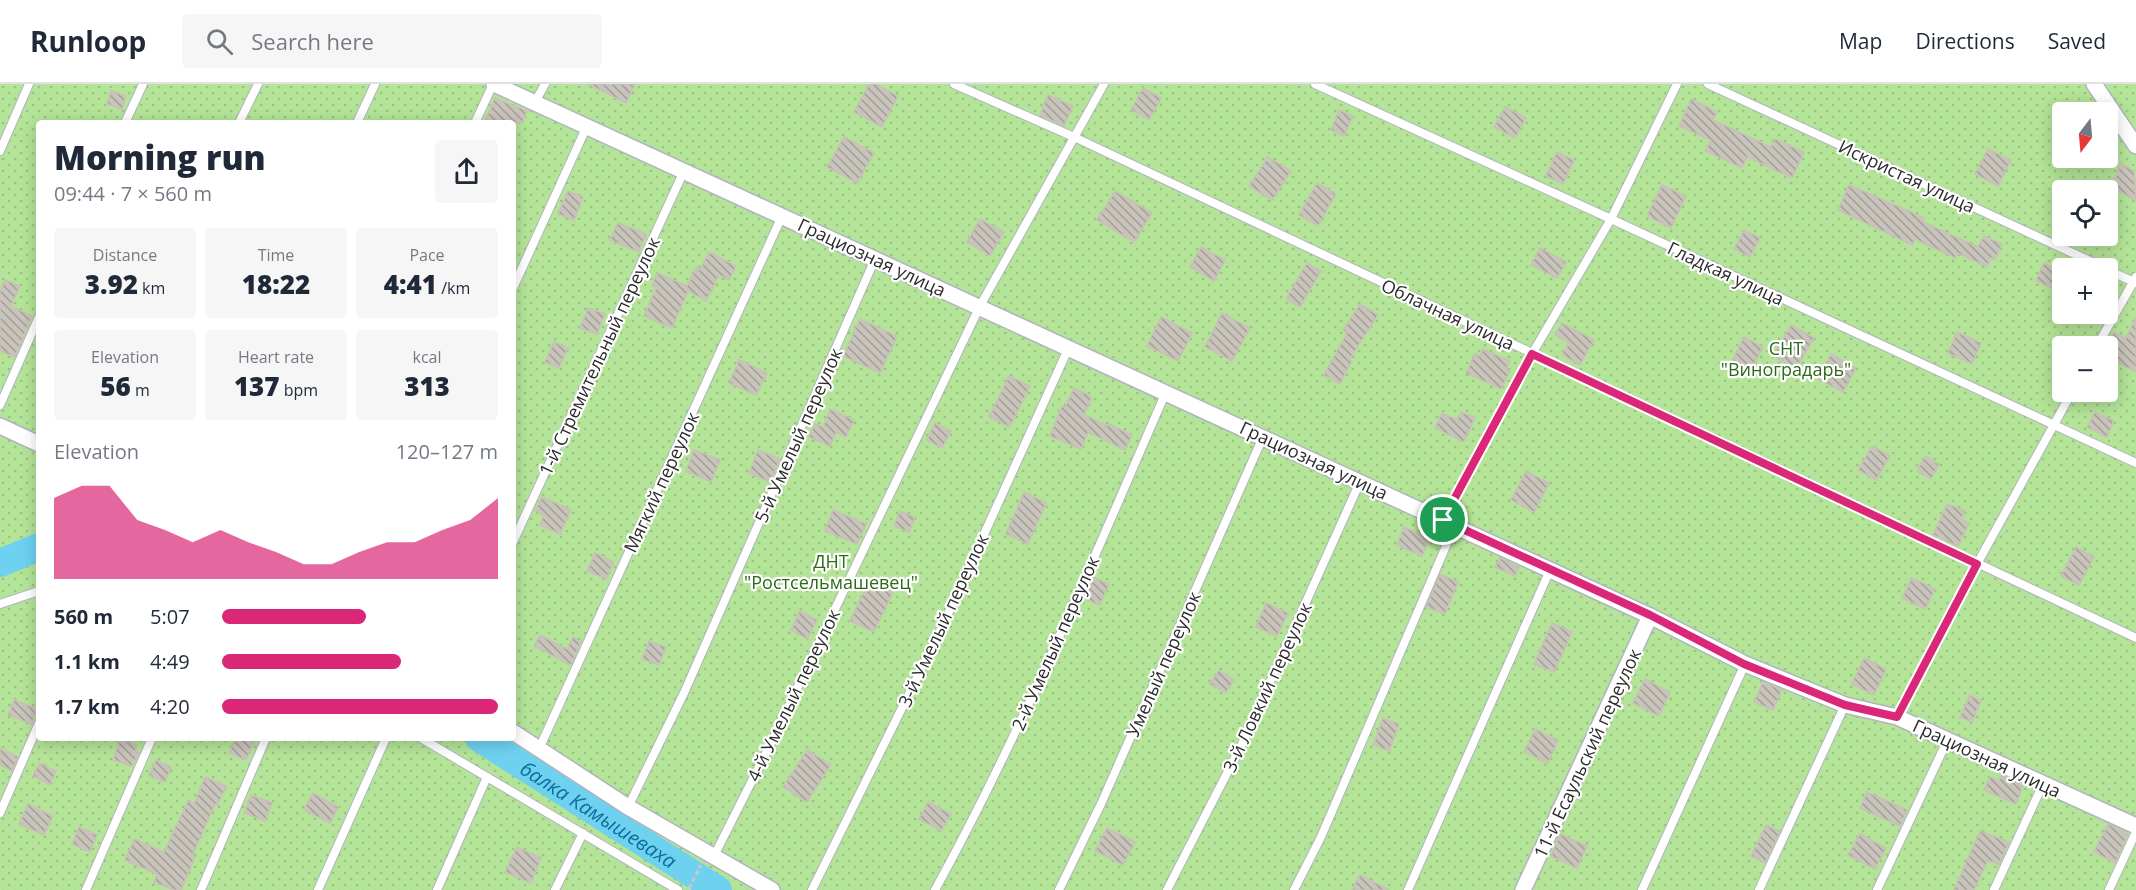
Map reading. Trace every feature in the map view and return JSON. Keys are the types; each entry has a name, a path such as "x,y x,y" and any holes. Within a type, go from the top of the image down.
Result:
{"street":[{"name":"Грациозная улица","path":"494,84 1650,615 1744,664 1845,705 1897,717 2136,826"},
{"path":"2094,84 2136,146"},
{"path":"0,426 36,443"},
{"name":"11-й Есаульский переулок","path":"1523,890 1650,615"},
{"path":"516,734 628,807 772,890"}],"lane":[{"path":"0,151 29,84"},
{"path":"126,120 143,84"},
{"path":"240,120 258,84"},
{"path":"358,120 375,84"},
{"path":"476,120 494,84"},
{"path":"535,102 544,84"},
{"name":"Облачная улица","path":"954,84 1074,137 2136,638"},
{"name":"4-й Умелый переулок","path":"710,855 769,747 980,306 1104,84"},
{"name":"Гладкая улица","path":"1315,84 2136,463"},
{"path":"1294,890 1321,837 1449,523 1532,354 1611,219 1677,84"},
{"name":"Искристая улица","path":"1708,84 2082,258"},
{"path":"516,281 587,126"},
{"name":"1-й Стремительный переулок","path":"516,535 684,171"},
{"name":"Мягкий переулок","path":"539,748 782,216"},
{"name":"5-й Умелый переулок","path":"628,807 684,693 875,258"},
{"name":"Искристая улица","path":"2118,274 2135,280"},
{"path":"2103,336 2135,280"},
{"path":"0,405 36,324"},
{"name":"3-й Умелый переулок","path":"812,890 942,627 1069,347"},
{"name":"2-й Умелый переулок","path":"935,890 966,833 1044,670 1166,392"},
{"path":"1897,717 1977,564 2066,402"},
{"name":"Умелый переулок","path":"1059,890 1101,804 1263,437"},
{"name":"3-й Ловкий переулок","path":"1167,890 1242,744 1360,482"},
{"path":"1408,890 1550,570"},
{"path":"0,604 36,592"},
{"path":"1642,890 1744,664"},
{"path":"1759,890 1845,705"},
{"path":"0,813 36,730"},
{"path":"1877,890 1948,739"},
{"path":"86,890 151,741"},
{"path":"201,890 265,741"},
{"path":"318,890 385,741"},
{"path":"426,741 676,889"},
{"path":"437,890 487,777"},
{"path":"1994,890 2043,784"},
{"path":"2109,890 2136,832"},
{"path":"555,890 583,833"}],"path":[{"path":"688,890 710,855"}],"green space":[{"path":"0,84 2136,84 2136,890 0,890"}],"building":[{"path":"588,84 635,84 626,103"},
{"path":"869,84 875,84 898,96 882,127 854,112"},
{"path":"1143,88 1161,98 1149,120 1131,110"},
{"path":"111,91 126,96 122,109 107,104"},
{"path":"1048,95 1073,106 1064,126 1040,115"},
{"path":"495,98 527,111 522,123 516,123 516,120 485,120"},
{"path":"1691,99 1717,112 1713,120 1771,147 1775,139 1804,152 1792,178 1747,157 1742,168 1705,151 1711,140 1679,126"},
{"path":"1505,107 1526,118 1515,138 1494,127"},
{"path":"1339,110 1353,116 1344,136 1331,130"},
{"path":"844,137 874,153 857,183 827,167"},
{"path":"1988,149 2011,160 1998,186 1975,174"},
{"path":"1557,152 1574,160 1563,184 1546,176"},
{"path":"1268,157 1291,171 1272,200 1249,186"},
{"path":"2120,163 2134,171 2136,201 2118,190 2118,180 2112,180 2117,175"},
{"path":"1317,183 1336,194 1318,226 1299,215"},
{"path":"1662,185 1686,196 1671,228 1647,216"},
{"path":"1849,185 1925,218 1923,222 1978,247 1984,236 2002,244 1995,260 1991,258 1987,267 1957,253 1955,258 1915,239 1912,245 1838,210"},
{"path":"568,191 583,197 574,220 558,214"},
{"path":"1115,191 1152,213 1134,242 1097,220"},
{"path":"980,219 1004,232 990,256 967,242"},
{"path":"618,223 646,234 639,252 610,240"},
{"path":"1744,230 1760,238 1750,257 1734,249"},
{"path":"1201,247 1225,260 1214,281 1190,267"},
{"path":"1540,248 1566,262 1557,278 1531,265"},
{"path":"709,252 736,266 729,280 719,275 706,301 688,291 672,328 644,316 656,288 652,286 657,273 687,286 696,268 700,270"},
{"path":"1307,263 1321,271 1300,307 1286,299"},
{"path":"2044,263 2052,267 2052,288 2036,281"},
{"path":"5,280 20,286 11,306 32,316 15,357 0,351 0,292"},
{"path":"1360,304 1378,315 1349,360 1352,361 1340,384 1324,375 1347,333 1343,330"},
{"path":"588,308 605,314 597,334 580,328"},
{"path":"1222,313 1250,328 1232,361 1205,347"},
{"path":"1161,317 1192,333 1178,361 1147,346"},
{"path":"2136,317 2136,372 2118,363 2118,336 2112,336 2114,332 2126,338"},
{"path":"860,319 897,336 880,373 843,356"},
{"path":"1562,323 1594,340 1580,365 1562,355 1569,343 1555,335"},
{"path":"1791,325 1814,338 1796,369 1773,356"},
{"path":"1957,332 1981,343 1972,364 1948,353"},
{"path":"1744,337 1763,347 1751,370 1732,361"},
{"path":"554,342 568,348 559,368 545,362"},
{"path":"1483,349 1510,361 1506,369 1510,371 1501,389 1466,373 1475,354 1480,356"},
{"path":"1831,354 1856,368 1843,392 1818,379"},
{"path":"739,360 767,373 756,395 729,383"},
{"path":"1009,376 1030,386 1010,427 989,417"},
{"path":"1074,388 1092,397 1084,415 1132,435 1125,450 1088,432 1081,449 1050,436 1062,406 1065,407"},
{"path":"830,409 854,420 846,437 836,432 830,446 809,437 815,424 823,427"},
{"path":"1461,412 1475,418 1464,442 1435,428 1442,413 1457,420"},
{"path":"2095,412 2114,421 2107,437 2087,427"},
{"path":"935,423 951,431 942,448 927,440"},
{"path":"1872,446 1890,456 1876,480 1858,470"},
{"path":"694,450 720,460 711,482 686,471"},
{"path":"758,450 780,459 770,482 749,473"},
{"path":"1925,456 1939,464 1931,479 1917,471"},
{"path":"1526,471 1549,483 1534,512 1511,500"},
{"path":"1024,492 1046,503 1028,544 1006,534"},
{"path":"542,497 571,510 560,534 540,525 544,515 535,511"},
{"path":"1947,504 1965,511 1961,519 1969,523 1958,546 1933,535"},
{"path":"833,510 866,524 857,544 825,531"},
{"path":"900,511 915,517 909,532 894,526"},
{"path":"1404,527 1429,538 1422,556 1397,545"},
{"path":"2076,547 2094,557 2079,585 2061,576"},
{"path":"595,553 614,562 606,579 587,571"},
{"path":"1500,558 1519,567 1515,576 1495,567"},
{"path":"1440,574 1458,582 1445,614 1426,607"},
{"path":"1092,577 1109,584 1100,605 1083,598"},
{"path":"1912,578 1935,589 1925,609 1902,598"},
{"path":"870,579 894,590 874,632 850,621"},
{"path":"1266,603 1288,613 1277,636 1256,627"},
{"path":"800,611 817,620 807,639 791,630"},
{"path":"1552,623 1572,632 1554,672 1534,664"},
{"path":"540,635 567,649 573,637 581,642 571,665 534,646"},
{"path":"649,641 666,647 659,665 642,659"},
{"path":"1864,658 1886,669 1874,695 1852,684"},
{"path":"1219,670 1234,680 1226,693 1210,684"},
{"path":"1645,679 1670,692 1659,716 1633,703"},
{"path":"1763,682 1782,690 1773,710 1754,702"},
{"path":"1970,695 1981,701 1972,722 1960,717"},
{"path":"14,700 36,709 32,724 8,715"},
{"path":"1383,718 1399,724 1389,751 1373,745"},
{"path":"1535,729 1558,740 1548,763 1524,752"},
{"path":"119,741 137,745 135,751 139,753 132,766 113,760"},
{"path":"235,741 254,742 246,760 229,753"},
{"path":"0,748 18,757 12,771 0,765"},
{"path":"807,750 831,765 807,802 783,787"},
{"path":"156,760 171,767 165,782 149,775"},
{"path":"39,763 56,771 50,785 33,776"},
{"path":"2001,776 2023,786 2016,804 1984,790 1990,777 1999,781"},
{"path":"205,777 226,786 218,805 215,804 192,856 195,857 181,890 173,890 154,882 157,874 125,860 134,839 164,852 188,801 194,804"},
{"path":"1867,792 1907,810 1900,826 1860,808"},
{"path":"313,793 338,807 330,823 304,810"},
{"path":"251,795 272,803 265,821 244,813"},
{"path":"928,802 951,814 941,831 919,819"},
{"path":"28,804 53,816 44,835 19,824"},
{"path":"2108,824 2128,834 2115,863 2094,852"},
{"path":"1766,825 1780,832 1765,863 1751,856"},
{"path":"79,827 97,835 90,852 72,844"},
{"path":"1107,828 1135,842 1123,865 1095,851"},
{"path":"1980,831 2009,842 1999,865 1988,860 1974,890 1954,890"},
{"path":"1560,834 1587,846 1577,868 1551,856"},
{"path":"1860,834 1886,848 1875,869 1848,855"},
{"path":"517,847 541,858 531,883 505,872"},
{"path":"1360,875 1389,890 1352,890"}],"waterway":[{"name":"балка Камышеваха","path":"0,563 36,548"},
{"name":"балка Камышеваха","path":"484,741 718,890"}],"route":[{"path":"1532,354 1977,564 1897,717 1845,705 1744,664 1650,615 1443,520 1532,354"}],"park label":[{"name":"СНТ \"Виноградарь\"","path":"1786,358"},
{"name":"ДНТ \"Ростсельмашевец\"","path":"831,571"}]}
